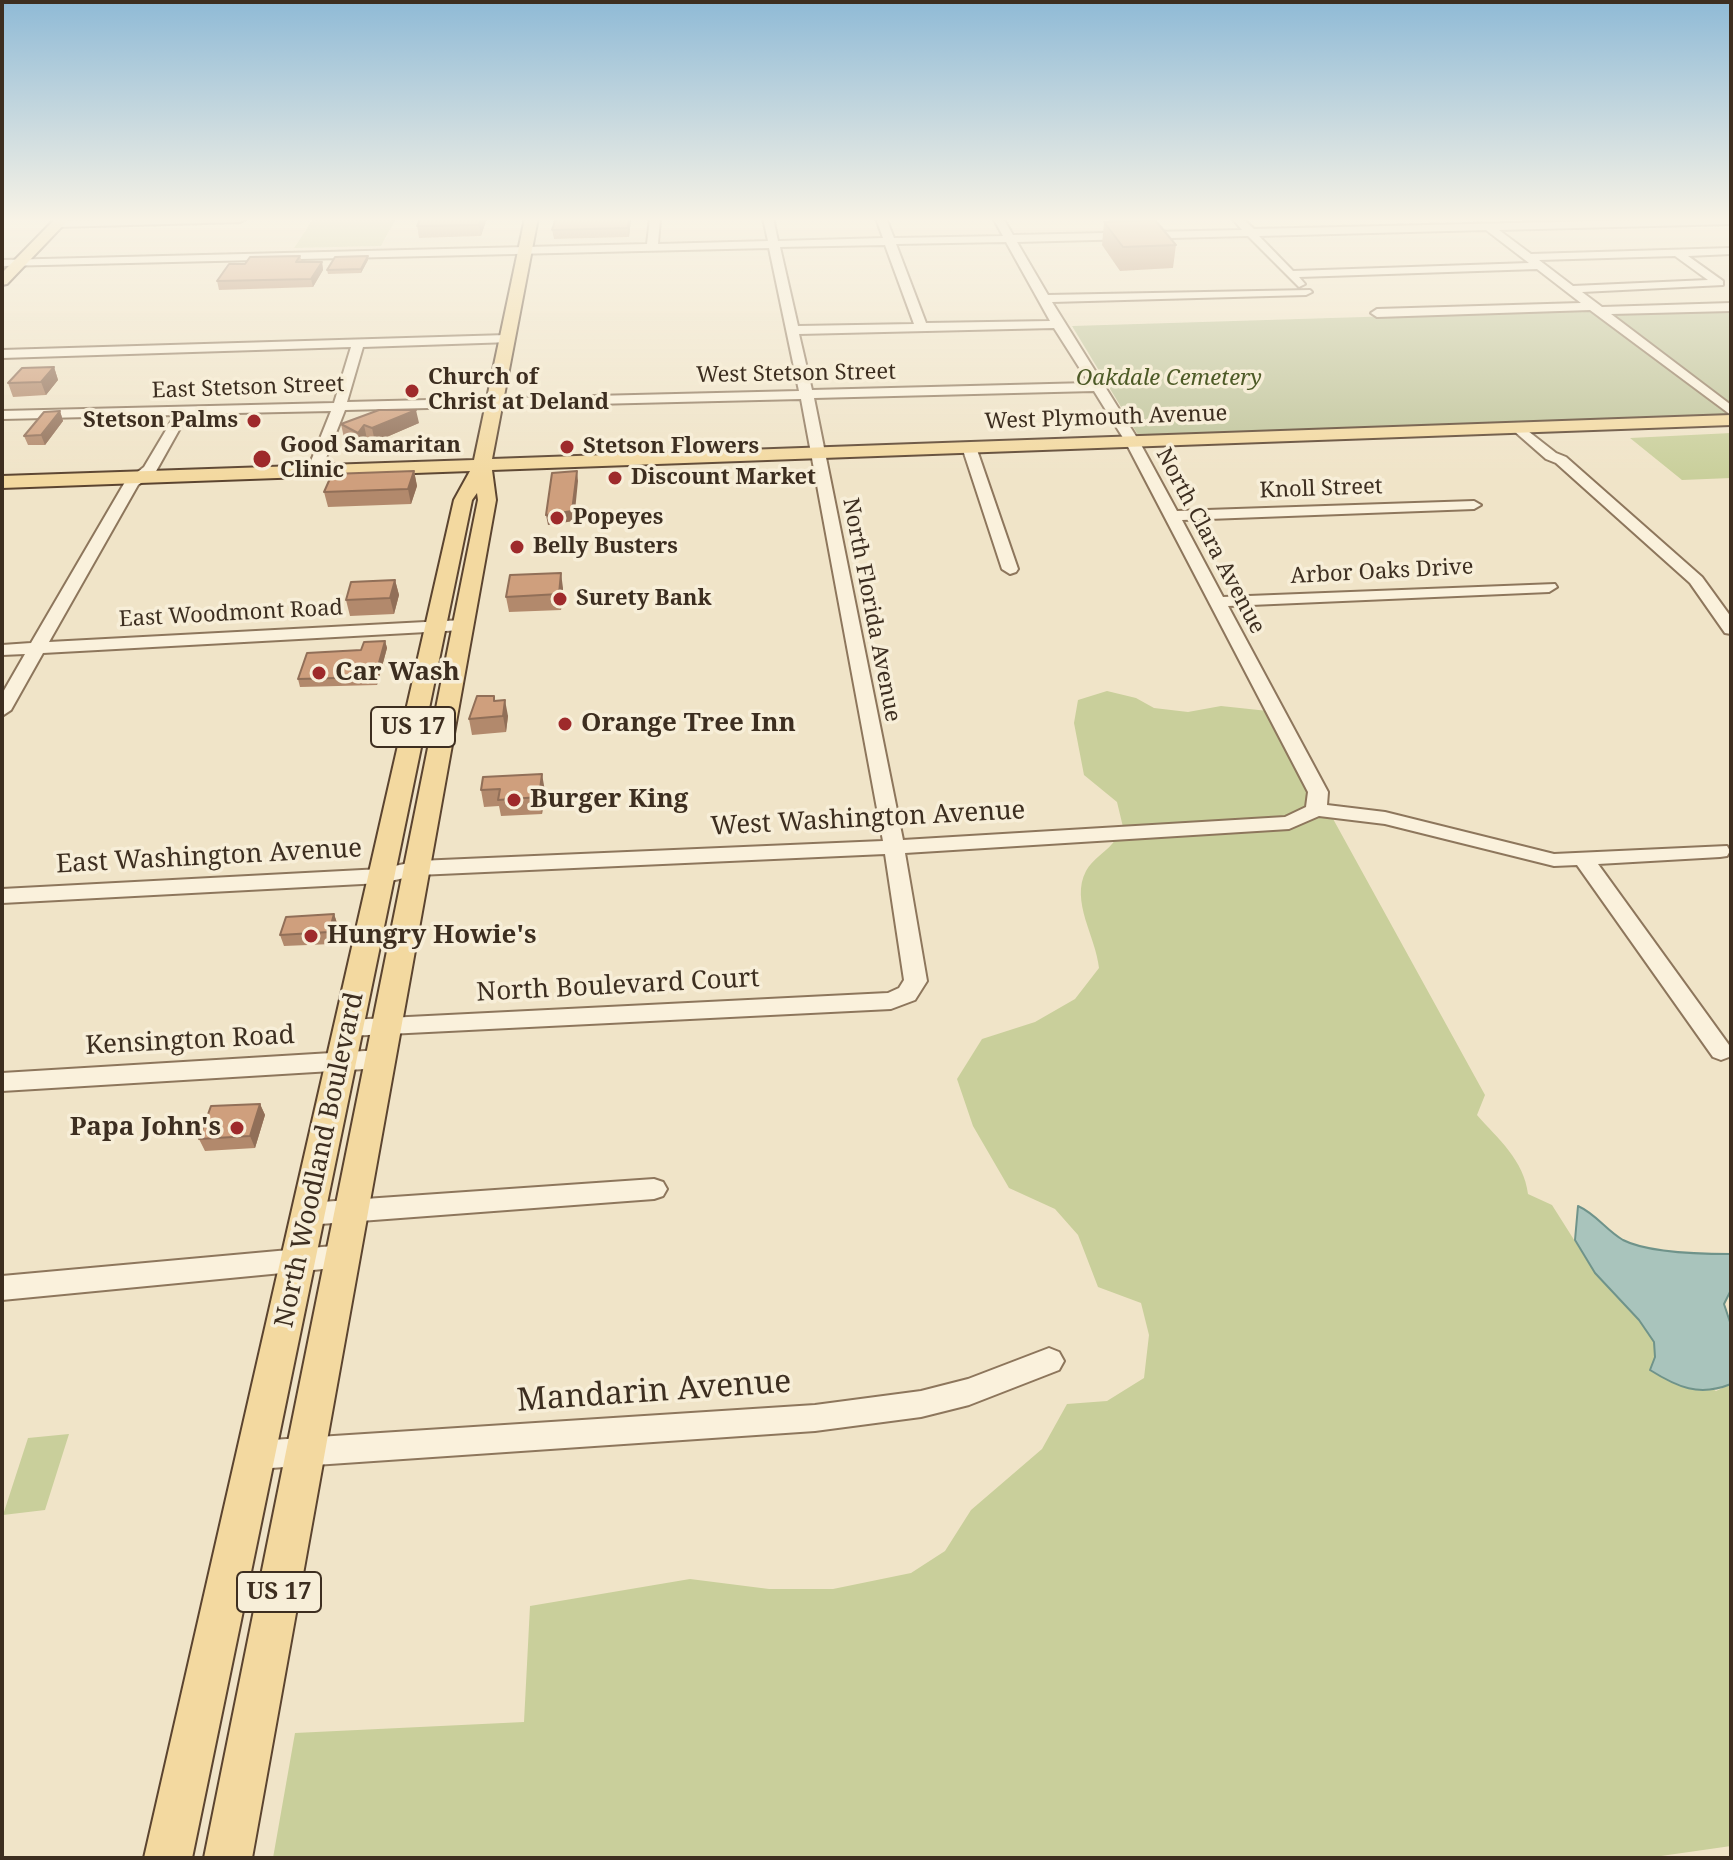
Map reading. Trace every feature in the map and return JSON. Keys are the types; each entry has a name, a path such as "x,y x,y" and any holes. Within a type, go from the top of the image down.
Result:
{"main road":[{"name":"North Woodland Boulevard","path":"168,1858 463,500 482,466 514,305"},
{"name":"West Plymouth Avenue","path":"2,482 1731,420"},
{"name":"North Woodland Boulevard","path":"228,1858 487,500 482,466"}],"street":[{"name":"North Florida Avenue","path":"788,305 894,847 916,981 907,994 891,1001"},
{"path":"913,305 921,327"},
{"name":"North Clara Avenue","path":"1049,305 1132,441 1318,792 1316,810"},
{"path":"1591,305 1731,411"},
{"path":"1377,313 1731,307"},
{"path":"794,330 1058,324"},
{"path":"2,354 507,339"},
{"path":"314,471 340,405 358,344"},
{"name":"West Stetson Street","path":"495,401 1098,387"},
{"name":"East Stetson Street","path":"2,415 495,401"},
{"path":"2,710 132,482 150,470 184,410"},
{"path":"1527,427 1551,456 1561,460 1696,580 1731,629"},
{"path":"969,447 1010,569"},
{"name":"Knoll Street","path":"1170,516 1474,505"},
{"name":"Arbor Oaks Drive","path":"1217,602 1549,587"},
{"name":"East Woodmont Road","path":"2,650 463,625"},
{"path":"1316,810 1385,818 1554,860 1720,851"},
{"name":"West Washington Avenue","path":"418,868 894,847 1289,823 1316,810"},
{"path":"1583,858 1721,1051"},
{"name":"East Washington Avenue","path":"2,896 381,876 418,868"},
{"name":"North Boulevard Court","path":"348,1028 891,1001"},
{"name":"Kensington Road","path":"2,1082 381,1059"},
{"path":"307,1214 654,1189"},
{"path":"2,1288 344,1256"},
{"name":"Mandarin Avenue","path":"256,1455 830,1416 969,1392 1049,1361"}],"green space":[{"name":"Oakdale Cemetery","path":"1731,309 1731,414 1138,435 1072,326 1590,310"},
{"path":"1731,433 1731,478 1682,480 1630,438"},
{"path":"1107,691 1136,698 1154,708 1188,712 1221,706 1268,711 1310,791 1308,807 1285,818 1123,827 1117,802 1084,775 1074,723 1078,700"},
{"path":"1320,815 1332,817 1485,1095 1477,1115 1516,1160 1528,1194 1552,1205 1595,1273 1639,1320 1654,1342 1655,1357 1716,1391 1731,1384 1731,1846 1647,1858 273,1858 295,1733 524,1722 530,1606 690,1579 769,1589 833,1589 911,1573 945,1551 971,1510 1042,1449 1067,1404 1107,1401 1144,1378 1149,1335 1141,1303 1098,1287 1078,1235 1055,1209 1009,1188 973,1126 957,1079 982,1039 1035,1022 1075,999 1099,968 1082,907 1082,883 1089,867 1116,839 1292,828"},
{"path":"69,1434 45,1510 3,1515 28,1438"}],"water":[{"path":"1578,1206 1623,1240 1646,1248 1731,1254 1731,1290 1724,1304 1731,1325 1731,1384 1698,1390 1670,1381 1650,1370 1655,1357 1654,1342 1639,1320 1595,1273 1575,1240"}],"building":[{"path":"54,367 41,382 8,383 22,368"},
{"path":"379,410 416,410 372,428 364,425 358,433 341,424"},
{"path":"60,411 41,435 24,436 44,412"},
{"path":"414,471 408,489 324,492 332,474"},
{"path":"577,471 572,511 546,515 552,473"},
{"path":"561,573 559,594 506,597 510,575"},
{"path":"395,580 390,598 346,600 351,582"},
{"path":"385,641 375,677 298,679 307,653 361,650 364,642"},
{"path":"477,696 494,696 494,701 505,700 503,716 469,719"},
{"path":"542,774 539,797 498,800 500,789 481,790 483,777"},
{"path":"334,914 329,932 280,935 286,917"},
{"path":"260,1104 250,1136 199,1139 211,1106"}],"place":[{"name":"Church of Christ at Deland","path":"412,391"},
{"name":"Stetson Palms","path":"254,421"},
{"name":"Stetson Flowers","path":"567,447"},
{"name":"Good Samaritan Clinic","path":"262,459"},
{"name":"Discount Market","path":"615,478"},
{"name":"Popeyes","path":"557,518"},
{"name":"Belly Busters","path":"517,547"},
{"name":"Surety Bank","path":"560,599"},
{"name":"Car Wash","path":"319,673"},
{"name":"Orange Tree Inn","path":"565,724"},
{"name":"Burger King","path":"514,800"},
{"name":"Hungry Howie's","path":"311,936"},
{"name":"Papa John's","path":"237,1128"}]}
